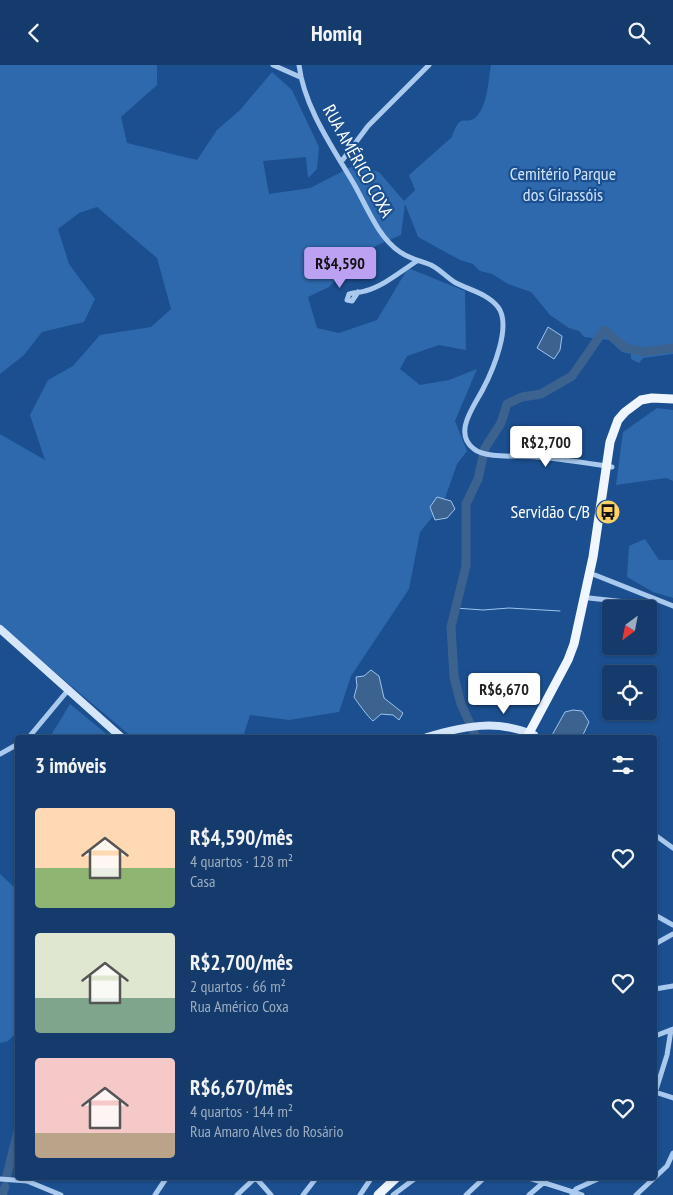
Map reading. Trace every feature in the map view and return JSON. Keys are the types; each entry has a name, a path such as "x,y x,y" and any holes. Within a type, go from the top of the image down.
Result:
{"main road":[{"path":"531,735 568,660 578,627 595,557 613,432 625,412 641,400 652,398 673,399"},
{"path":"609,467 618,434 628,415 648,402 673,405"},
{"path":"532,735 576,653 594,575 595,557"},
{"path":"372,1195 386,1180"},
{"path":"378,1195 394,1180"}],"street":[{"path":"273,65 300,77"},
{"name":"RUA AMÉRICO COXA","path":"299,65 300,77 319,122 373,221 399,251 418,261 431,265 454,282 489,298 502,314 504,329 489,376 466,420 465,429 469,445 478,452 486,454 538,457 609,467"},
{"path":"341,162 368,126 429,65"},
{"path":"358,292 378,285 418,261"},
{"path":"594,575 673,606"},
{"path":"589,598 608,600"},
{"path":"0,629 120,735"},
{"path":"31,735 69,689"},
{"path":"434,735 475,725 504,726 528,735"},
{"path":"0,754 15,746"},
{"path":"657,836 673,848"},
{"path":"657,916 673,925"},
{"path":"657,943 673,934"},
{"path":"657,989 673,986"},
{"path":"657,1035 672,1030"},
{"path":"657,1086 667,1055 672,1030"},
{"path":"657,1093 673,1097"},
{"path":"657,1175 667,1166 673,1153"},
{"path":"0,1179 27,1181 61,1195"},
{"path":"155,1195 165,1180"},
{"path":"237,1195 254,1180"},
{"path":"258,1180 271,1195"},
{"path":"303,1195 315,1180"},
{"path":"360,1195 370,1180"},
{"path":"393,1195 413,1180"},
{"path":"466,1195 482,1180"},
{"path":"535,1180 572,1194 582,1195"},
{"path":"529,1195 547,1180"},
{"path":"572,1194 597,1180"},
{"path":"636,1195 652,1180"}],"green space":[{"name":"Cemitério Parque dos Girassóis","path":"0,65 157,65 157,85 121,117 127,143 197,160 217,130 240,110 272,72 292,90 319,147 317,169 308,178 306,157 263,161 269,194 310,188 355,165 379,172 404,201 415,190 409,175 452,137 461,121 472,120 480,112 487,93 491,65 673,65 673,354 643,358 639,363 631,359 631,354 622,352 609,340 584,337 579,331 569,328 550,315 531,292 508,284 492,274 480,271 473,264 460,260 418,237 405,204 401,235 353,256 346,268 329,287 308,297 317,328 339,333 377,320 408,268 465,291 466,350 439,345 407,356 400,369 420,385 449,380 477,369 455,421 467,451 457,464 443,504 420,532 409,589 351,676 339,712 289,720 250,715 244,735 130,735 0,626 0,434 45,460 30,415 48,380 73,366 100,335 151,327 171,309 157,258 97,207 79,213 58,229 69,264 95,299 84,322 42,332 24,355 0,374"},
{"path":"657,408 673,410 673,481 666,478 616,485 623,432"},
{"path":"645,539 659,560 673,560 673,598 653,592 627,577 629,546"},
{"path":"70,704 108,735 51,735"},
{"path":"0,874 14,887 15,891 15,1034 8,1041 0,1043"}],"shaded area":[{"path":"548,327 562,336 560,350 554,359 537,348"},
{"path":"437,497 451,501 455,509 447,518 435,520 430,507"},
{"path":"371,670 379,676 384,698 403,713 399,720 393,715 381,714 373,721 354,697 357,686 356,677 364,676"},
{"path":"573,710 582,711 589,722 583,735 552,735 565,712"}],"waterway":[{"path":"475,735 461,704 454,677 451,627 466,566 466,504 478,479 485,448 501,423 507,404 522,397 541,394 572,376 604,330 624,347 643,352 673,348"},
{"path":"455,608 483,610 509,608 560,611"},
{"path":"6,1179 15,1143"},
{"path":"2,1195 5,1187"}],"place":[{"name":"Servidão C/B","path":"608,512"}]}
